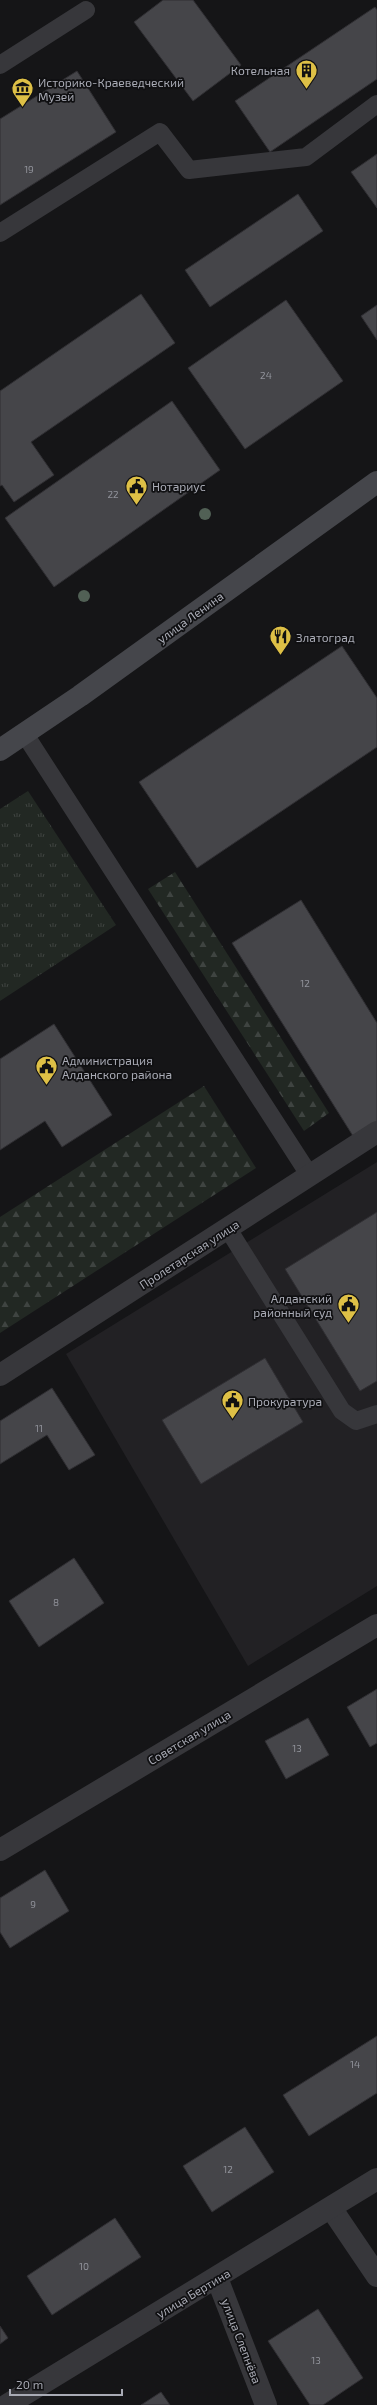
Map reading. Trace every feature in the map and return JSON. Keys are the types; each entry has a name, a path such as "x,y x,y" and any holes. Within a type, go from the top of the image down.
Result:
{"main road":[{"name":"улица Ленина","path":"0,750 80,696 377,482"}],"street":[{"name":"Пролетарская улица","path":"0,1375 377,1132"},
{"name":"Советская улица","path":"0,1850 377,1625"},
{"name":"улица Бертина","path":"7,2405 377,2179"},
{"path":"331,2208 377,2276"},
{"name":"улица Слепнёва","path":"217,2278 266,2405"}],"lane":[{"path":"0,65 86,10"},
{"path":"0,232 160,132 190,170 306,157 377,104"},
{"path":"24,733 191,1005 310,1176"},
{"path":"228,1229 342,1411 356,1420 377,1414"}],"shaded area":[{"path":"377,1162 377,1586 248,1666 66,1354"}],"green space":[{"path":"28,791 116,925 0,1001 0,809"},
{"path":"175,872 329,1113 304,1131 148,889"},
{"path":"204,1086 256,1168 0,1333 0,1217"}],"building":[{"path":"163,0 193,0 241,65 193,101 134,22"},
{"name":"Котельная","path":"375,7 377,10 377,79 270,152 235,101"},
{"path":"77,71 116,132 0,205 0,119"},
{"path":"377,154 377,208 351,172"},
{"path":"298,194 323,231 210,307 185,270"},
{"path":"141,294 175,343 31,442 54,475 14,502 2,485 0,486 0,391"},
{"path":"286,300 343,381 245,449 188,368"},
{"path":"377,305 377,340 361,316"},
{"path":"172,401 220,470 54,587 5,518"},
{"path":"342,646 377,698 377,747 197,868 139,782"},
{"path":"301,900 377,1023 377,1122 353,1136 232,943"},
{"name":"Администрация Алданского района","path":"54,1024 112,1115 62,1147 45,1121 0,1150 0,1059"},
{"name":"Алданский районный суд","path":"377,1212 377,1381 360,1391 285,1269"},
{"name":"Прокуратура","path":"265,1358 303,1422 201,1484 162,1420"},
{"path":"52,1388 95,1455 69,1470 47,1435 0,1464 0,1421"},
{"path":"74,1558 104,1603 39,1647 9,1601"},
{"path":"377,1689 377,1743 370,1747 347,1707"},
{"path":"308,1718 329,1755 286,1779 265,1741"},
{"path":"45,1870 69,1911 10,1948 0,1932 0,1898"},
{"path":"377,2036 377,2093 309,2136 283,2095"},
{"path":"245,2127 274,2172 212,2212 183,2166"},
{"path":"115,2218 141,2257 52,2315 27,2276"},
{"path":"318,2309 363,2378 323,2405 310,2405 268,2341"},
{"path":"0,2326 8,2338 0,2344"},
{"path":"161,2392 170,2405 141,2405"}],"place":[{"name":"Котельная","path":"306,90"},
{"name":"Историко-Краеведческий Музей","path":"22,108"},
{"name":"Нотариус","path":"136,506"},
{"name":"Златоград","path":"281,656"},
{"name":"Администрация Алданского района","path":"47,1086"},
{"name":"Алданский районный суд","path":"348,1324"},
{"name":"Прокуратура","path":"233,1420"}]}
